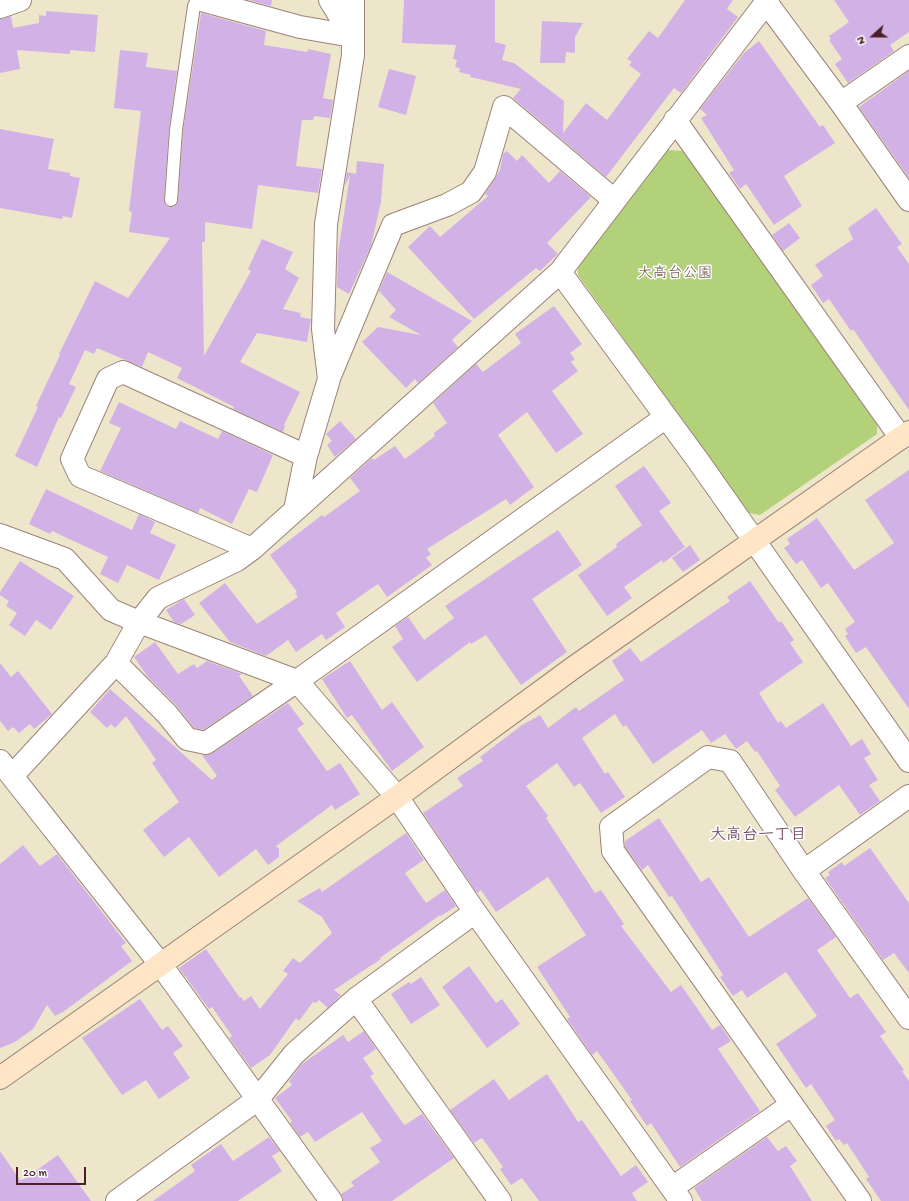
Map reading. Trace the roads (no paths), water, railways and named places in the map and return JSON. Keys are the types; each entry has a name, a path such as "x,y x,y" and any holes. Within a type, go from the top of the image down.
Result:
{"street":[{"path":"0,7 20,0"},
{"path":"202,0 300,27 352,36"},
{"path":"330,0 352,36"},
{"path":"329,380 323,330 326,224 353,55 353,0"},
{"path":"331,1201 161,965 6,769 116,664 139,622 158,598 237,560 252,549 330,476 560,272 767,1 909,200"},
{"path":"841,103 909,56"},
{"path":"295,510 306,456 329,380 393,225 447,205 471,192 485,172 504,107 614,200"},
{"path":"2,1072 161,965 397,797 573,668 905,435 675,120"},
{"path":"560,272 754,540 909,761"},
{"path":"252,549 80,476 72,459 108,379 123,372 306,456"},
{"path":"116,664 167,714 187,739 206,743 297,681 666,417"},
{"path":"0,534 65,559 111,610 139,622 297,681 397,797 475,912 677,1194 791,1105"},
{"path":"860,1201 613,851 611,827 708,757 730,761 804,871 909,1018"},
{"path":"804,871 909,796"},
{"path":"118,1201 258,1099 294,1054 356,999 475,912"},
{"path":"356,999 500,1201"}],"lane":[{"path":"171,200 176,130 194,6 197,0"}],"district":[{"name":"大高台一丁目","path":"758,837"}],"park label":[{"name":"大高台公園","path":"675,275"}]}
